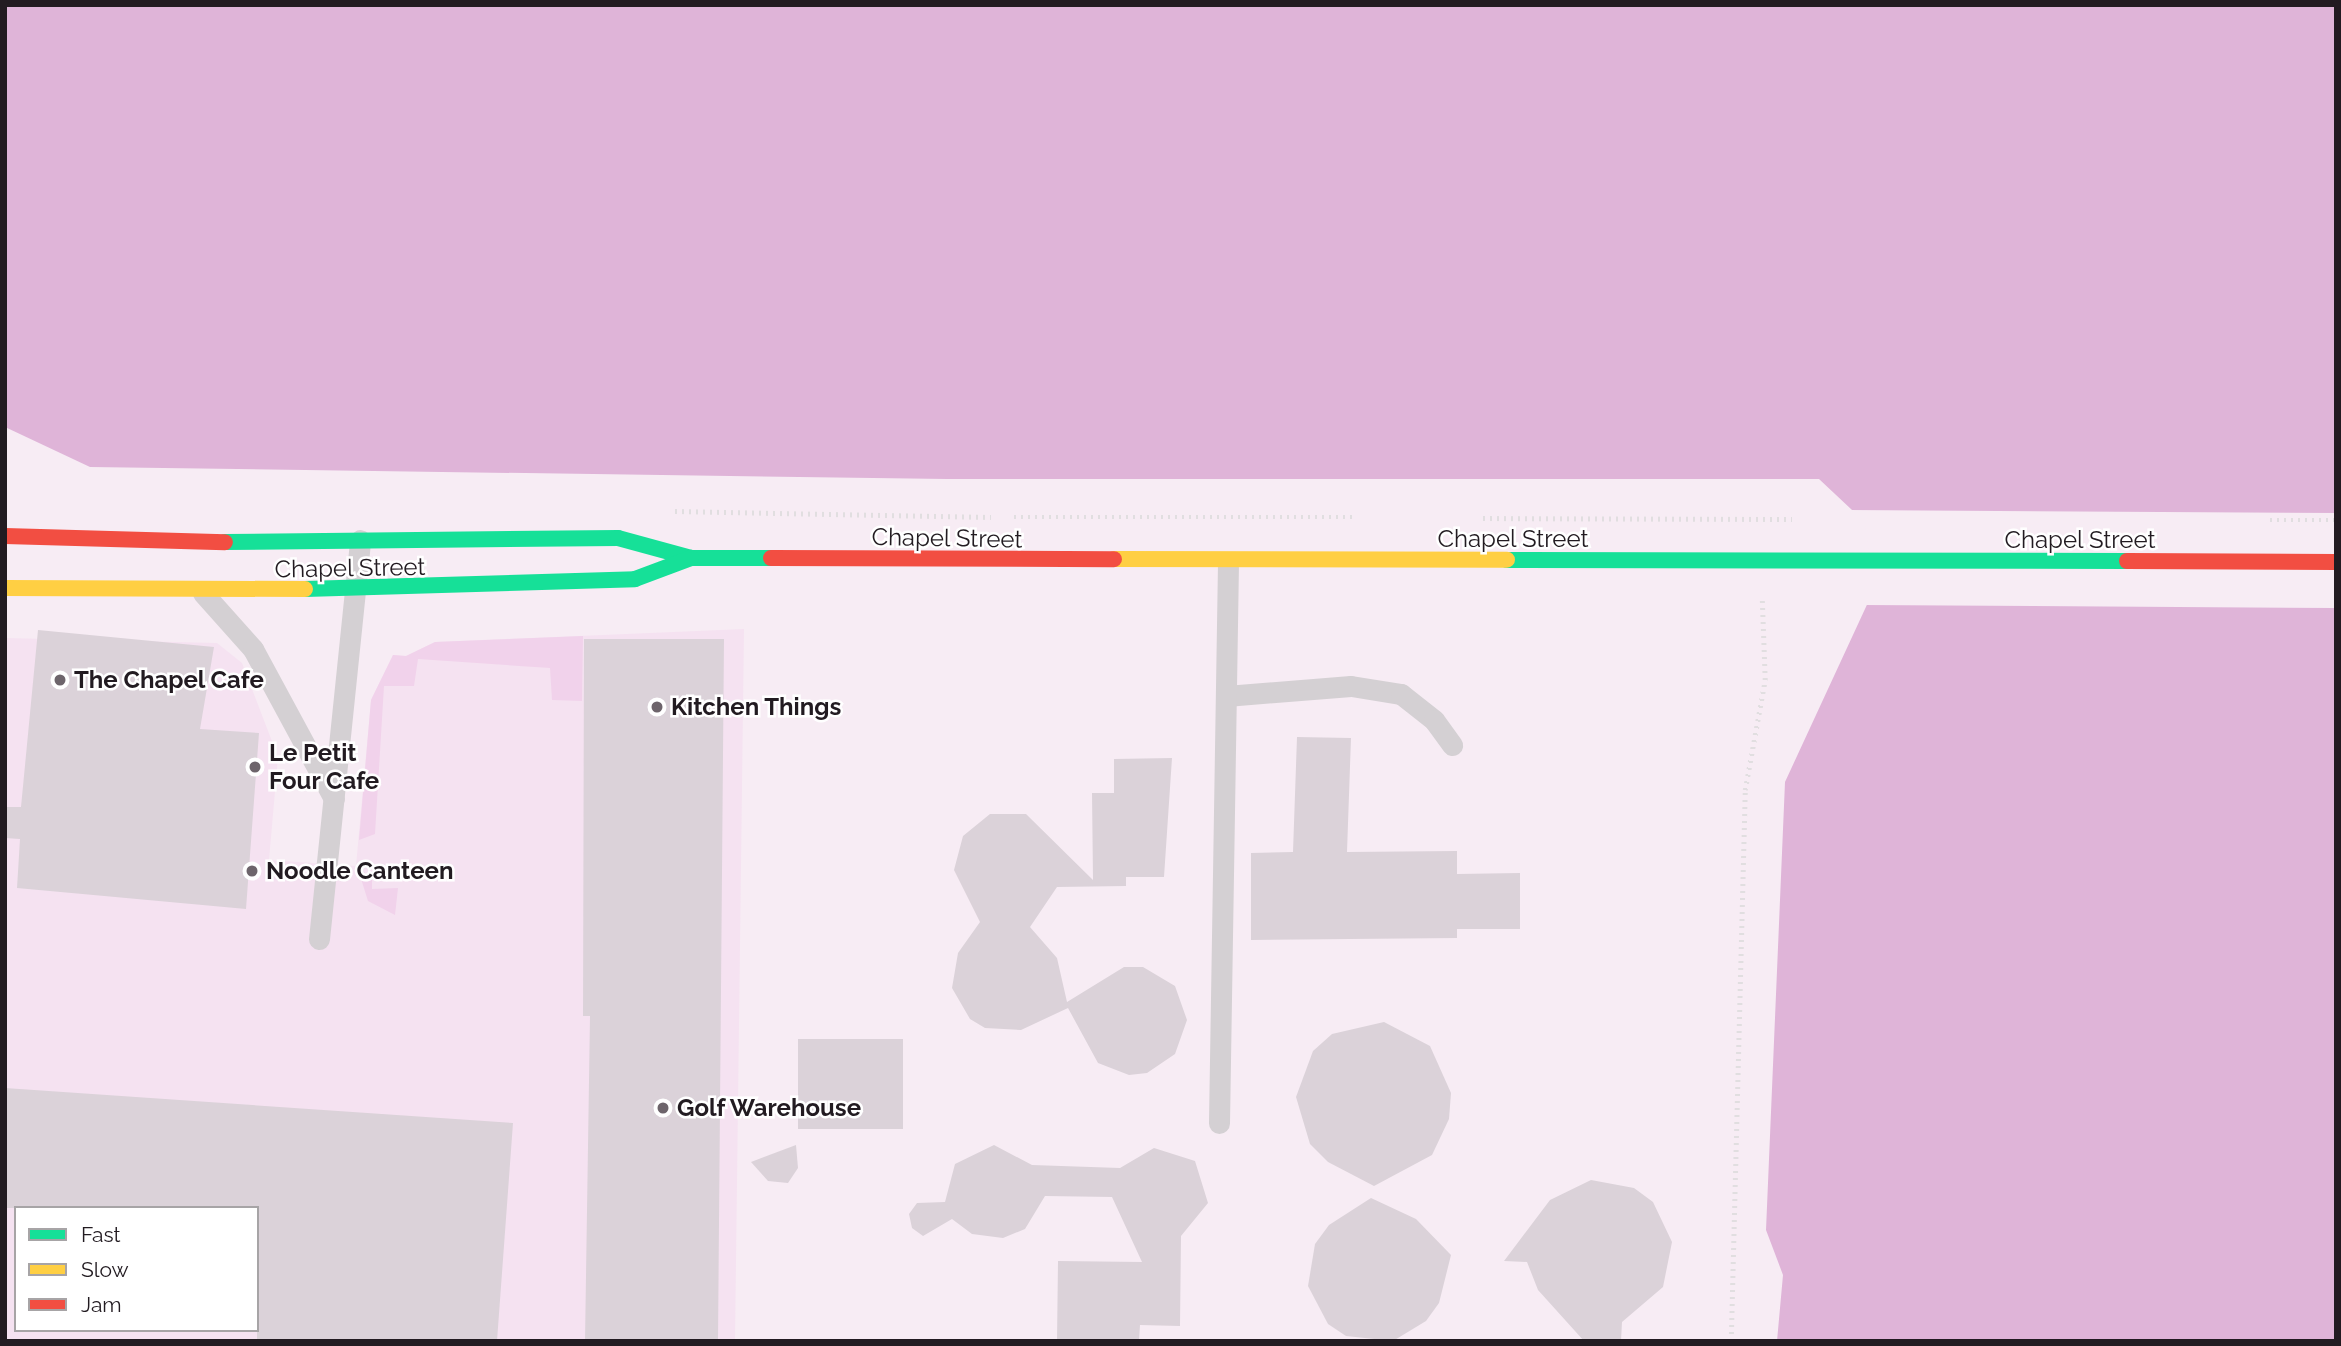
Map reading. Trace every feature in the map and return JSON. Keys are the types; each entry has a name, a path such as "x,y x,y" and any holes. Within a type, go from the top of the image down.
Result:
{"main road":[{"name":"Chapel Street","path":"5,536 360,540 618,538 691,558 1228,563 2336,562"},
{"name":"Chapel Street","path":"5,588 202,593 635,579 691,558"}],"lane":[{"path":"319,939 360,540"},
{"path":"1219,1123 1228,563"},
{"path":"202,593 253,649 334,799"},
{"path":"1226,696 1351,686 1401,694 1434,720 1452,745"}],"path":[{"path":"1321,517 1360,517"},
{"path":"1478,518 1804,519"},
{"path":"1731,1341 1745,790 1765,680 1762,593"}],"shaded area":[{"path":"5,5 2336,5 2336,1341 1777,1341 1783,1275 1766,1230 1785,782 1877,583 1868,525 1819,479 947,479 90,467 5,427"},
{"path":"744,629 735,1341 5,1341 5,638 217,643 242,663 278,757 269,860 356,866 371,700 393,655 406,656 435,642"},
{"path":"583,636 582,701 552,700 550,668 418,659 414,686 384,686 375,834 359,840 371,700 393,655 406,656 435,642"},
{"path":"357,866 372,879 372,889 398,888 395,915 368,901"}],"pier":[{"path":"1849,510 2336,513 2336,608 1864,605 1874,583 1865,526"}],"building":[{"path":"38,630 214,647 200,729 259,733 246,909 17,888 20,839 5,838 5,807 21,807"},
{"path":"584,639 724,639 718,1341 585,1341 590,1016 583,1016"},
{"path":"1297,737 1351,738 1347,852 1457,851 1457,874 1520,873 1520,929 1457,929 1457,938 1251,940 1251,853 1293,852"},
{"path":"1172,758 1164,877 1126,877 1126,886 1057,887 1030,927 1057,958 1067,1002 1124,967 1143,967 1175,986 1187,1020 1175,1054 1147,1073 1129,1075 1098,1063 1068,1008 1021,1030 985,1028 970,1019 952,988 958,953 980,922 954,870 963,836 990,814 1026,814 1093,880 1092,793 1114,793 1114,759"},
{"path":"1384,1022 1430,1046 1451,1093 1449,1119 1432,1155 1374,1186 1328,1162 1310,1144 1296,1097 1313,1051 1332,1034"},
{"path":"798,1039 903,1039 903,1129 798,1129"},
{"path":"5,1088 513,1123 497,1341 257,1341 259,1206 5,1208"},
{"path":"796,1145 798,1168 788,1183 768,1181 751,1162"},
{"path":"994,1145 1032,1165 1120,1168 1154,1148 1195,1161 1208,1203 1181,1236 1180,1326 1140,1325 1139,1341 1057,1341 1058,1261 1142,1262 1112,1197 1045,1196 1025,1229 1003,1238 972,1234 952,1219 923,1236 912,1228 909,1214 917,1203 945,1202 955,1164"},
{"path":"1591,1180 1634,1188 1653,1202 1672,1242 1663,1287 1622,1322 1621,1341 1584,1341 1538,1290 1527,1262 1504,1261 1550,1200"},
{"path":"1371,1198 1416,1219 1451,1255 1439,1303 1426,1321 1393,1341 1346,1336 1328,1324 1308,1286 1315,1244 1329,1225"}],"traffic: fast":[{"path":"225,542 618,538 691,558 771,558"},
{"path":"305,589 635,579 691,558"},
{"path":"1507,560 2127,561"}],"traffic: slow":[{"path":"1114,559 1507,560"},
{"path":"5,588 305,589"}],"traffic: jam":[{"path":"5,536 225,542"},
{"path":"771,558 1114,559"},
{"path":"2127,561 2336,562"}],"place":[{"name":"The Chapel Cafe","path":"60,680"},
{"name":"Kitchen Things","path":"657,707"},
{"name":"Le Petit Four Cafe","path":"255,767"},
{"name":"Noodle Canteen","path":"252,871"},
{"name":"Golf Warehouse","path":"663,1108"}]}
